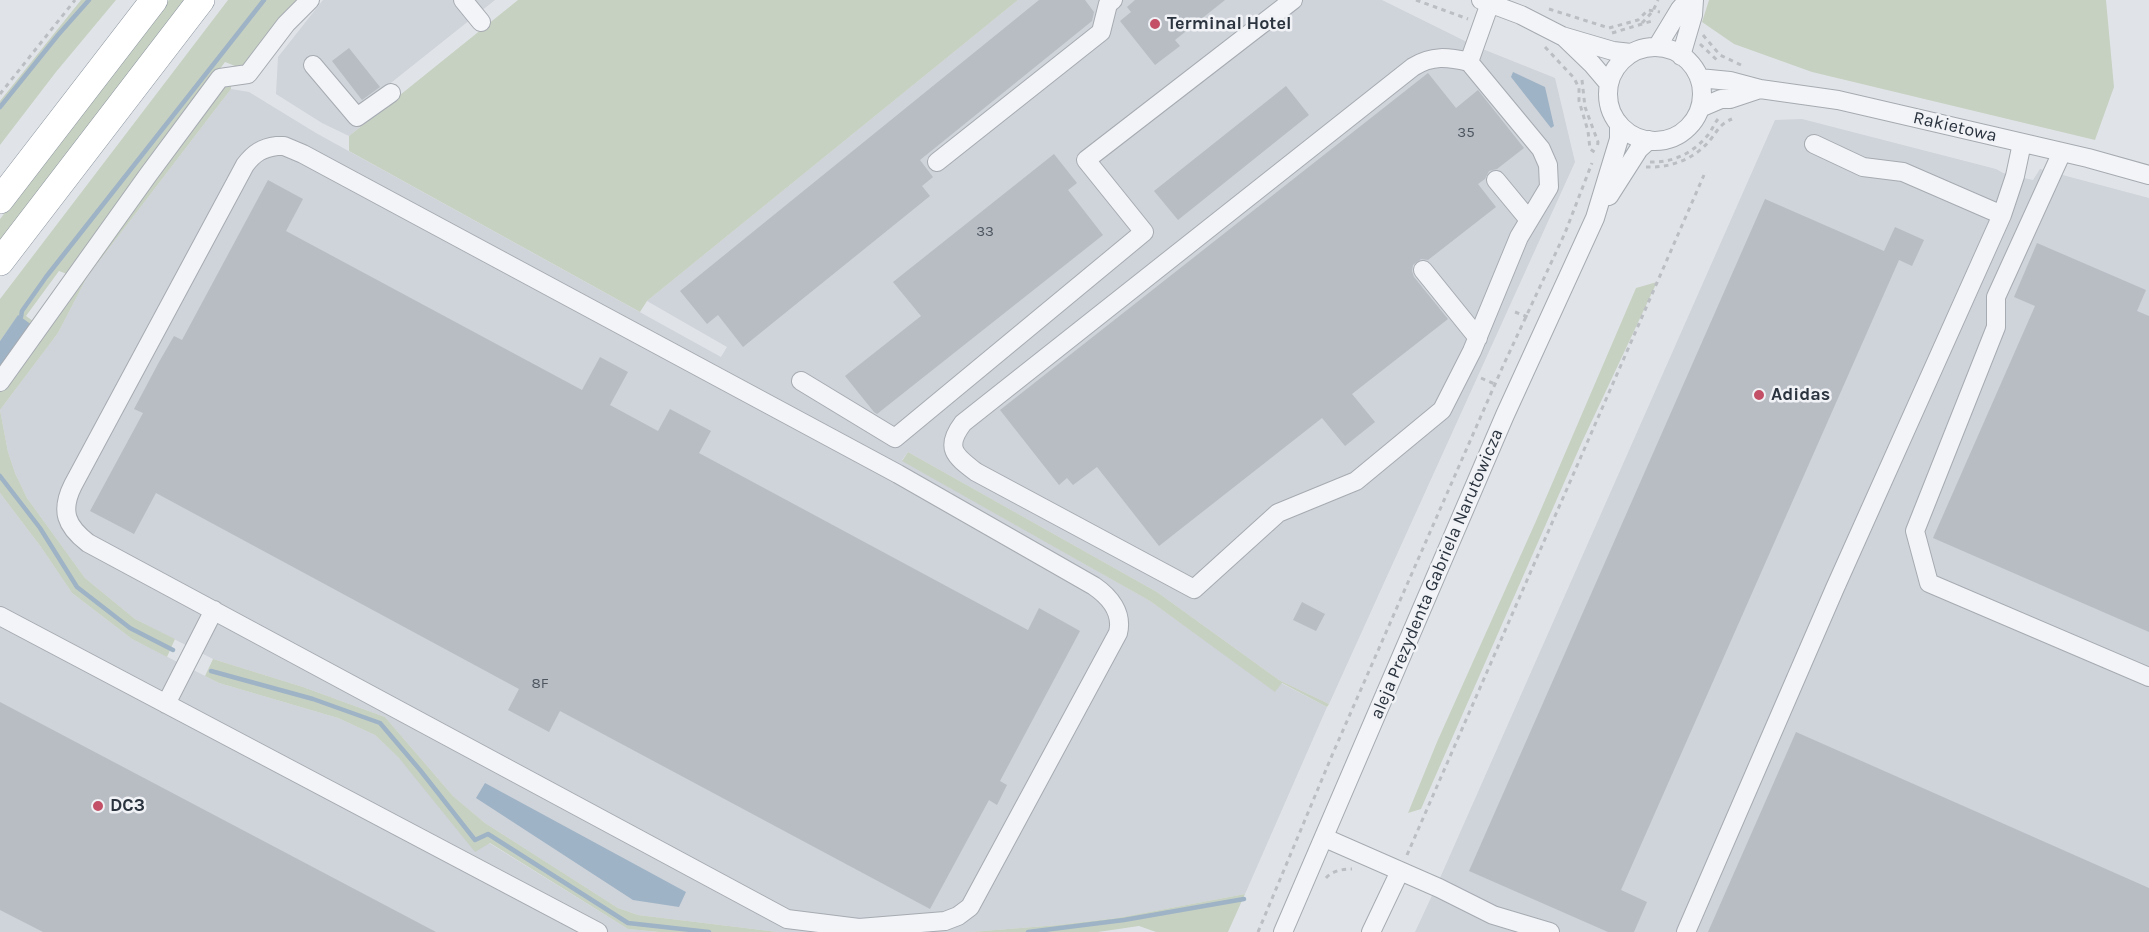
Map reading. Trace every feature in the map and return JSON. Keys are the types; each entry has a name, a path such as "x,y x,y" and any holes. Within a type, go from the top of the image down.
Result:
{"highway":[{"path":"0,200 154,0"},
{"path":"0,262 201,0"}],"street":[{"path":"0,382 220,78 248,74 286,24 310,0"},
{"path":"463,0 481,22"},
{"path":"937,162 1101,32 1108,4 1113,0"},
{"path":"801,381 895,438 1144,232 1086,160 1293,0"},
{"path":"1657,47 1680,9 1689,0"},
{"path":"1681,56 1692,32 1694,0"},
{"path":"1469,62 1482,24 1485,2 1521,15 1562,36 1613,51 1631,53"},
{"path":"1562,36 1592,64 1609,84"},
{"path":"1657,47 1667,48 1681,56 1694,68 1702,93 1700,108 1695,119 1686,129 1675,136 1649,141 1638,138 1619,124 1609,105 1609,84 1617,66 1631,53 1642,48 1657,47"},
{"path":"1448,57 1469,62 1545,156 1549,176 1548,188 1519,237 1478,338 1442,410 1356,481 1278,513 1194,590 976,472 959,459 953,449 952,441 963,423 1413,67 1434,58 1448,57"},
{"path":"313,65 357,117 392,93"},
{"name":"Rakietowa","path":"1699,78 1730,81 1760,89 1838,100 2062,152 2149,175"},
{"name":"Rakietowa","path":"1700,108 1721,99 1730,99 1760,89"},
{"name":"aleja Prezydenta Gabriela Narutowicza","path":"1283,932 1505,415 1595,218 1619,139 1619,124"},
{"name":"aleja Prezydenta Gabriela Narutowicza","path":"1595,218 1639,149 1649,141"},
{"path":"1686,932 1826,609 2002,215 2015,176 2022,143"},
{"path":"1814,144 1863,167 1903,172 2002,215"},
{"path":"284,146 303,154 917,485 1094,586 1114,606 1120,629 970,907 958,916 945,921 859,928 787,919 214,610 88,543 74,531 69,522 66,513 67,499 245,165 254,154 267,147 284,146"},
{"path":"2062,152 1996,297 1996,327 1915,531 1929,583 2149,677"},
{"path":"1496,180 1529,220"},
{"path":"1423,270 1478,338"},
{"path":"166,704 214,610"},
{"path":"0,616 598,932"},
{"path":"1325,838 1493,915 1550,932"},
{"path":"1371,932 1400,871"},
{"path":"1493,915 1514,932"}],"path":[{"path":"0,94 75,0"},
{"path":"1416,0 1482,24"},
{"path":"1641,24 1653,11 1658,0"},
{"path":"1541,6 1609,28 1638,20 1648,10 1653,11"},
{"path":"1609,34 1641,24 1658,22"},
{"path":"1692,32 1717,61"},
{"path":"1692,32 1707,39 1720,55 1742,66"},
{"path":"1540,42 1574,78 1580,88 1579,101 1588,131 1590,149 1596,153"},
{"path":"1258,932 1285,865 1503,366 1565,233 1596,153 1598,142 1585,107 1582,81"},
{"path":"1648,162 1665,162 1690,152 1706,138 1721,116"},
{"path":"1639,168 1664,166 1685,160 1706,144 1719,126 1732,119"},
{"path":"1400,871 1704,175"},
{"path":"1285,865 1322,883 1329,874 1340,869 1360,870"}],"shaded area":[{"path":"323,0 495,0 387,86 396,97 349,136 322,123 276,94 278,57"},
{"path":"1018,0 1382,0 1475,46 1555,78 1575,162 1329,704 1279,680 1157,592 908,452 902,460 1150,601 1275,691 1281,683 1327,707 1245,894 1117,918 971,932 778,932 638,915 618,908 485,823 453,796 385,717 303,687 213,659 135,619 85,578 27,498 8,452 0,410 58,333 87,277 231,89 249,92 316,133 721,357 727,347 647,301"},
{"path":"1802,119 1996,169 2015,176 2033,180 2040,169 2149,198 2149,932 1415,932 1775,120"},
{"path":"0,493 72,593 132,639 219,683 338,718 375,735 489,843 628,929 659,932 0,932"}],"green space":[{"path":"81,0 116,0 56,72 0,145 0,101"},
{"path":"169,0 184,0 0,241 0,219"},
{"path":"228,0 304,0 244,66 235,66 225,62 67,274 59,271 26,316 33,321 29,335 18,316 0,341 0,299"},
{"path":"518,0 1018,0 647,301 640,312 349,151 349,136"},
{"path":"1709,0 2106,0 2114,87 2095,140 1812,72 1734,44 1702,22"},
{"path":"231,85 231,89 87,277 58,333 0,410 0,389 219,87"},
{"path":"1657,282 1582,442 1421,809 1408,813 1636,288"},
{"path":"0,410 8,452 27,498 85,578 135,619 175,639 167,657 132,639 72,593 0,493"},
{"path":"908,452 1157,592 1279,680 1329,704 1327,707 1282,683 1275,692 1150,601 902,461"},
{"path":"213,659 303,687 385,717 453,796 485,823 618,908 638,915 778,932 659,932 628,929 490,843 475,852 399,758 375,735 338,718 219,683 205,676"},
{"path":"1245,894 1228,932 1156,932 1139,926 1098,932 971,932 1117,918"}],"water":[{"path":"1513,72 1545,87 1554,126 1551,128 1511,77"},
{"path":"18,315 32,325 0,369 0,341"},
{"path":"485,783 686,892 679,907 633,900 476,798"}],"building":[{"path":"1039,0 1085,0 1094,12 1092,21 920,160 933,177 922,186 930,196 743,347 718,315 707,324 680,291"},
{"path":"1135,0 1225,0 1175,40 1180,46 1155,65 1120,21 1131,12 1127,7"},
{"path":"349,48 380,87 362,100 332,61"},
{"path":"1428,73 1456,108 1478,90 1524,148 1497,169 1489,171 1485,179 1478,184 1496,207 1428,260 1421,259 1413,265 1414,277 1448,319 1352,394 1375,422 1345,446 1322,418 1159,546 1097,467 1073,485 1067,478 1059,485 1000,410"},
{"path":"1286,86 1309,115 1178,220 1154,191"},
{"path":"1054,154 1077,183 1068,190 1103,235 877,414 874,412 845,376 921,316 893,282"},
{"path":"268,180 303,199 286,231 582,390 600,357 628,372 610,405 658,431 670,409 711,431 699,453 1028,630 1039,608 1080,631 1000,781 1007,785 997,805 989,800 930,909 560,711 549,732 508,710 519,689 156,493 134,534 90,511 143,413 134,409 159,362 174,336 182,340"},
{"path":"1765,199 1884,251 1895,227 1924,240 1912,266 1899,260 1621,890 1647,902 1634,932 1608,932 1469,871"},
{"path":"2037,243 2146,290 2137,311 2149,316 2149,632 1933,538 2035,306 2014,297"},
{"path":"1302,602 1325,614 1316,631 1293,620"},
{"name":"DC3","path":"0,702 436,932 43,932 0,910"},
{"path":"1796,732 2149,888 2149,932 1708,932"}],"waterway":[{"path":"0,107 89,0"},
{"path":"21,317 22,311 46,277 264,0"},
{"path":"0,476 40,528 77,587 130,628 173,650"},
{"path":"211,671 313,699 380,723 475,840 488,834 628,923 709,932"},
{"path":"1028,932 1124,920 1244,899"}],"place":[{"name":"Terminal Hotel","path":"1155,24"},
{"name":"Adidas","path":"1759,395"},
{"name":"DC3","path":"98,806"}]}
